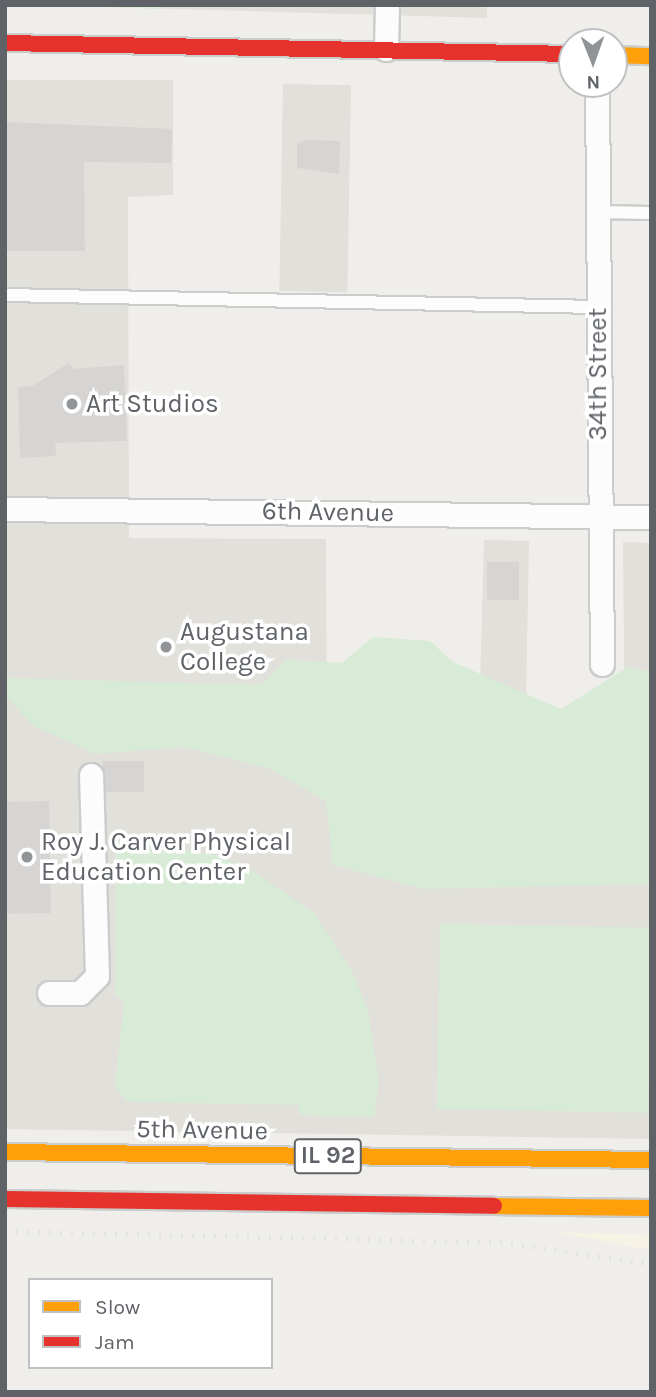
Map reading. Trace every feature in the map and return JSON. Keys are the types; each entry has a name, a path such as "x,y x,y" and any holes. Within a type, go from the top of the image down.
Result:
{"main road":[{"path":"5,43 558,54"},
{"path":"628,55 651,56"},
{"name":"5th Avenue","path":"5,1152 651,1160"},
{"name":"IL 92","path":"5,1199 651,1208"}],"street":[{"path":"386,49 387,5"},
{"name":"34th Street","path":"597,98 602,664"},
{"name":"6th Avenue","path":"5,509 651,517"},
{"path":"49,993 80,993 97,976 92,775"}],"lane":[{"path":"598,212 651,213"},
{"path":"5,295 597,307"}],"shaded area":[{"path":"42,5 487,5 487,18"},
{"name":"Augustana College","path":"5,80 173,80 173,195 128,197 129,538 326,539 327,750 478,756 484,540 529,541 525,757 625,759 623,542 651,543 651,1139 5,1129"},
{"path":"283,84 351,85 347,292 279,291"},
{"path":"555,1232 651,1235 651,1250"}],"green space":[{"path":"55,5 160,5 160,9"},
{"path":"373,637 430,641 453,662 561,709 628,667 651,672 651,884 425,889 333,865 326,801 268,768 184,747 95,754 32,725 5,695 5,678 261,685 286,660 342,663"},
{"path":"116,842 155,844 219,856 251,870 314,913 352,971 368,1011 379,1083 374,1117 300,1115 298,1105 127,1102 115,1086 124,1002 115,995"},
{"path":"440,924 651,928 648,1113 437,1109"}],"building":[{"path":"5,122 172,129 171,163 84,162 85,251 5,251"},
{"path":"307,140 340,141 339,174 297,168 297,143"},
{"name":"Art Studios","path":"69,363 73,369 124,365 127,441 55,443 56,456 20,458 18,387 32,386"},
{"path":"487,562 519,562 519,600 487,600"},
{"path":"103,761 144,761 144,792 103,792"},
{"name":"Roy J. Carver Physical Education Center","path":"49,801 51,913 7,914 5,802"}],"railway":[{"path":"5,1231 500,1242 651,1264"}],"traffic: slow":[{"path":"628,55 651,56"},
{"path":"5,1152 651,1160"},
{"path":"494,1206 651,1208"}],"traffic: jam":[{"path":"5,43 558,54"},
{"path":"5,1199 494,1206"}],"place":[{"name":"Art Studios","path":"72,404"},
{"name":"Augustana College","path":"166,647"},
{"name":"Roy J. Carver Physical Education Center","path":"27,857"}]}
